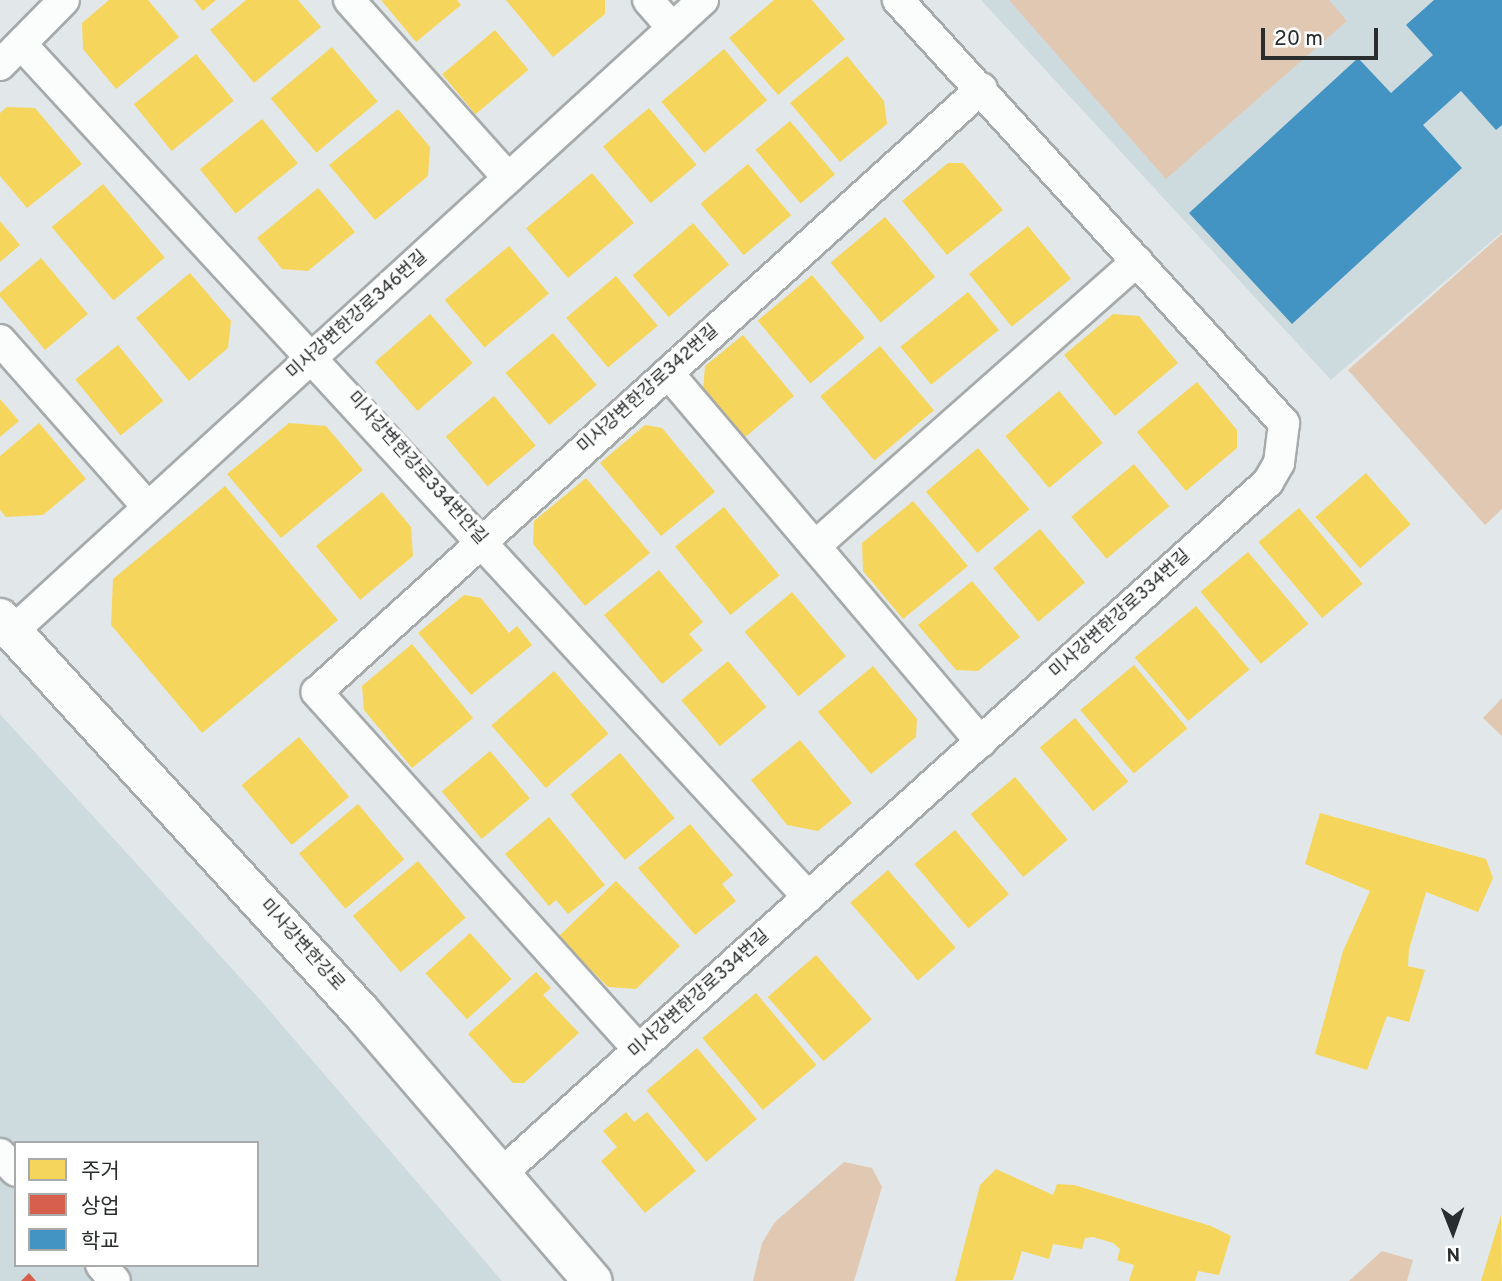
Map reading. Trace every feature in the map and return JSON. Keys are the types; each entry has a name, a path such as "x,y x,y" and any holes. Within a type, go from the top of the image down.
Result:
{"street":[{"path":"0,65 64,0"},
{"path":"349,0 508,178"},
{"path":"648,0 672,28"},
{"name":"미사강변한강로346번길","path":"6,625 147,506 703,0"},
{"name":"미사강변한강로334번길","path":"502,1173 1268,482 1279,463 1284,424 982,88 898,0"},
{"name":"미사강변한강로334번안길","path":"21,44 314,356 808,897"},
{"name":"미사강변한강로342번길","path":"639,1050 317,692 982,88"},
{"path":"815,546 1137,261"},
{"path":"0,340 147,506"},
{"path":"668,373 981,742"},
{"name":"미사강변한강로","path":"6,625 502,1173 593,1281"},
{"path":"0,1154 14,1169"},
{"path":"103,1267 115,1281"}],"shaded area":[{"path":"981,0 1502,0 1502,232 1331,380"},
{"path":"1009,0 1329,0 1347,21 1166,179"},
{"path":"1502,234 1502,509 1485,525 1348,370"},
{"path":"1502,698 1502,736 1483,718"},
{"path":"0,714 257,996 502,1281 0,1281"},
{"path":"844,1162 872,1168 882,1187 854,1281 753,1281 762,1243 775,1222"},
{"path":"1382,1251 1413,1260 1407,1281 1349,1281"}],"building: 주거":[{"path":"109,0 148,0 179,37 116,89 83,49 82,23"},
{"path":"194,0 216,0 203,11"},
{"path":"246,0 298,0 321,27 254,83 210,30"},
{"path":"381,0 457,0 461,5 416,42"},
{"path":"506,0 605,0 605,14 553,57"},
{"path":"774,0 812,0 845,39 778,95 729,38"},
{"path":"495,30 528,70 476,114 442,74"},
{"path":"332,47 378,101 316,153 271,98"},
{"path":"724,49 767,100 704,153 661,102"},
{"path":"196,54 234,101 172,151 134,104"},
{"path":"847,56 884,101 887,124 840,162 790,103"},
{"path":"7,107 35,108 82,164 27,208 0,176 0,113"},
{"path":"649,108 697,165 651,203 603,147"},
{"path":"398,109 430,147 428,176 375,220 329,165"},
{"path":"262,119 298,163 236,214 200,169"},
{"path":"790,121 835,175 801,204 756,150"},
{"path":"948,163 963,163 1003,210 947,255 902,201"},
{"path":"748,164 791,215 744,255 701,204"},
{"path":"592,173 634,223 568,278 526,228"},
{"path":"103,184 165,258 113,301 52,227"},
{"path":"318,188 355,232 308,271 282,269 257,238"},
{"path":"885,217 935,277 881,322 831,263"},
{"path":"0,221 20,245 0,262"},
{"path":"693,223 729,265 669,317 633,275"},
{"path":"1028,226 1071,279 1012,327 969,274"},
{"path":"509,246 549,293 485,347 445,300"},
{"path":"41,258 88,314 45,350 0,296 0,292"},
{"path":"190,273 231,321 228,348 189,381 136,318"},
{"path":"812,275 865,338 810,383 758,321"},
{"path":"616,276 658,326 608,368 566,318"},
{"path":"968,292 999,330 931,385 900,347"},
{"path":"430,314 473,363 418,411 375,362"},
{"path":"1113,314 1139,316 1178,363 1115,416 1064,355"},
{"path":"553,333 597,385 549,425 506,373"},
{"path":"743,335 794,396 743,439 703,391 705,366"},
{"path":"118,345 163,401 121,436 75,380"},
{"path":"880,346 934,410 874,460 820,396"},
{"path":"1197,382 1237,430 1237,448 1186,491 1137,432"},
{"path":"1059,391 1103,443 1049,488 1005,436"},
{"path":"494,396 536,446 488,486 446,436"},
{"path":"0,399 19,421 0,437"},
{"path":"39,423 86,479 43,515 6,517 0,510 0,456"},
{"path":"289,423 326,426 363,470 281,538 227,474"},
{"path":"645,425 662,428 715,492 661,536 600,463"},
{"path":"978,448 1029,509 977,553 926,492"},
{"path":"1134,464 1169,506 1107,559 1071,517"},
{"path":"1366,473 1411,524 1360,568 1315,517"},
{"path":"586,478 650,553 585,606 533,544 534,521"},
{"path":"225,486 338,620 202,733 111,625 113,579"},
{"path":"382,492 411,527 413,556 360,600 316,546"},
{"path":"913,501 968,566 903,619 863,571 862,543"},
{"path":"724,507 779,575 730,615 675,547"},
{"path":"1299,508 1363,584 1322,618 1258,542"},
{"path":"1040,529 1085,583 1038,622 993,568"},
{"path":"1248,552 1308,624 1261,664 1201,592"},
{"path":"659,570 703,622 689,634 703,650 662,684 604,615"},
{"path":"972,581 1020,637 978,671 956,670 918,625"},
{"path":"792,592 846,656 798,696 745,632"},
{"path":"464,595 481,598 509,633 517,626 532,645 471,695 418,633"},
{"path":"1196,606 1249,670 1188,721 1135,657"},
{"path":"412,644 473,718 412,768 364,710 362,686"},
{"path":"728,661 767,707 720,746 681,700"},
{"path":"1134,665 1187,729 1134,774 1080,710"},
{"path":"873,666 917,719 916,737 871,774 818,712"},
{"path":"554,671 608,734 546,788 491,725"},
{"path":"1075,718 1128,782 1093,811 1040,748"},
{"path":"299,737 349,797 292,845 242,785"},
{"path":"800,740 852,803 818,831 787,825 751,780"},
{"path":"490,751 530,798 482,839 442,791"},
{"path":"620,753 675,818 625,860 570,795"},
{"path":"1015,777 1068,840 1023,877 971,814"},
{"path":"358,804 404,859 345,909 299,853"},
{"path":"1320,813 1486,859 1493,878 1478,912 1426,892 1409,949 1408,966 1425,970 1409,1022 1387,1016 1367,1070 1315,1054 1343,951 1370,891 1305,864"},
{"path":"549,817 605,885 568,914 556,900 549,906 505,854"},
{"path":"690,824 733,875 722,884 736,901 695,935 638,868"},
{"path":"955,830 1009,894 968,928 914,864"},
{"path":"418,861 466,918 400,972 353,916"},
{"path":"888,870 956,948 918,981 850,903"},
{"path":"616,881 680,946 636,989 608,987 558,937"},
{"path":"470,933 511,979 467,1019 425,973"},
{"path":"816,955 872,1019 823,1061 768,997"},
{"path":"536,972 551,988 543,995 579,1033 524,1083 513,1083 468,1034"},
{"path":"756,993 816,1065 763,1110 702,1038"},
{"path":"697,1048 757,1119 706,1162 646,1090"},
{"path":"626,1112 634,1122 647,1112 696,1171 645,1213 601,1161 617,1147 603,1131"},
{"path":"996,1169 1053,1195 1057,1184 1074,1185 1211,1226 1231,1236 1219,1275 1198,1271 1195,1281 1129,1281 1134,1265 1117,1260 1120,1249 1113,1243 1093,1237 1085,1238 1082,1249 1053,1244 1049,1259 1022,1251 1013,1280 955,1281 980,1185"},
{"path":"1501,1215 1502,1281 1481,1281"}],"building: 상업":[{"path":"29,1273 36,1281 21,1281"}],"building: 학교":[{"path":"1434,0 1502,0 1502,125 1496,130 1461,91 1423,125 1462,168 1292,324 1189,213 1358,58 1391,93 1433,55 1406,25"}]}
